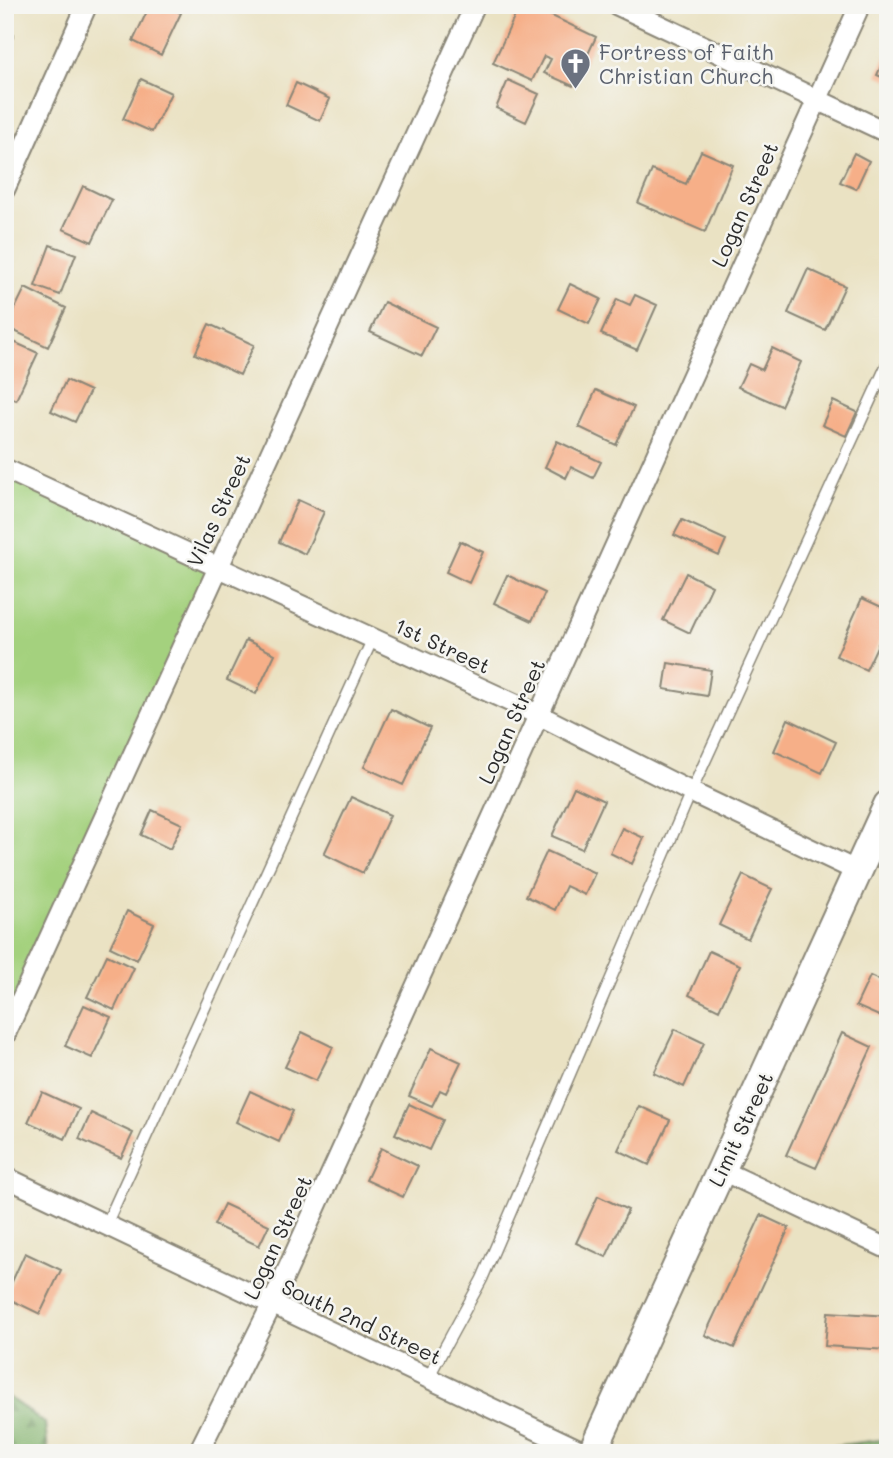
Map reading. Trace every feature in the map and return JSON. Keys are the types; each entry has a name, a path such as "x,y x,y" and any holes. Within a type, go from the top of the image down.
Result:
{"street":[{"path":"5,189 87,5"},
{"name":"Vilas Street","path":"5,1035 475,5"},
{"path":"617,5 888,133"},
{"name":"Logan Street","path":"198,1453 272,1304 860,5"},
{"name":"1st Street","path":"5,469 539,715 691,792 858,871"},
{"name":"Limit Street","path":"592,1453 888,805"},
{"path":"721,1170 888,1249"},
{"name":"South 2nd Street","path":"5,1177 586,1453"}],"lane":[{"path":"428,1378 482,1279 691,792 888,362"},
{"path":"106,1225 373,638"}],"green space":[{"path":"5,469 217,567 5,1035"},
{"path":"5,1395 45,1423 48,1453 5,1453"},
{"path":"888,1439 888,1453 778,1453"}],"building":[{"path":"150,5 165,5 181,13 161,55 133,41"},
{"path":"520,5 529,5 596,37 573,86 544,73 551,59 544,56 532,81 493,63"},
{"path":"776,5 796,5 793,13"},
{"path":"5,31 14,35 5,54"},
{"path":"888,51 888,80 877,75"},
{"path":"141,79 171,93 152,132 123,119"},
{"path":"508,80 539,94 526,122 496,108"},
{"path":"296,83 330,99 320,121 286,105"},
{"path":"701,151 733,165 705,232 638,203 652,170 686,184"},
{"path":"854,153 869,161 856,189 840,182"},
{"path":"83,186 112,200 92,242 63,229"},
{"path":"50,245 76,254 60,295 35,286"},
{"path":"808,269 845,286 825,330 788,313"},
{"path":"570,284 601,299 589,324 558,309"},
{"path":"25,288 66,308 48,347 6,327"},
{"path":"635,295 657,305 637,350 601,334 617,299 630,305"},
{"path":"384,302 436,327 422,356 370,332"},
{"path":"209,324 254,345 240,375 195,354"},
{"path":"5,338 38,353 16,400 5,395"},
{"path":"772,348 801,362 781,406 738,387 749,364 762,370"},
{"path":"66,380 90,391 75,422 51,411"},
{"path":"596,390 634,407 616,445 579,427"},
{"path":"833,401 857,412 846,436 822,425"},
{"path":"557,441 601,462 593,478 571,467 566,478 545,467"},
{"path":"298,500 324,512 305,554 279,542"},
{"path":"682,520 726,540 719,556 674,535"},
{"path":"460,541 483,552 469,583 446,572"},
{"path":"686,573 712,586 690,633 663,620"},
{"path":"507,575 545,593 532,621 494,603"},
{"path":"862,598 888,610 888,623 866,670 836,656"},
{"path":"246,640 275,654 256,694 227,680"},
{"path":"668,663 711,670 707,696 664,689"},
{"path":"391,709 430,728 403,785 364,767"},
{"path":"788,719 836,742 822,773 774,751"},
{"path":"574,787 604,801 582,849 552,836"},
{"path":"351,797 390,815 363,873 324,854"},
{"path":"152,810 182,824 170,849 141,835"},
{"path":"622,828 644,838 632,864 610,853"},
{"path":"547,851 595,873 585,895 566,886 555,910 526,896"},
{"path":"743,875 772,889 748,939 719,925"},
{"path":"127,911 154,924 137,960 110,947"},
{"path":"709,951 740,965 719,1010 689,995"},
{"path":"107,955 134,968 114,1010 87,997"},
{"path":"870,976 888,984 888,1020 856,1006"},
{"path":"84,1005 111,1017 92,1058 65,1046"},
{"path":"675,1029 704,1043 684,1087 654,1073"},
{"path":"302,1032 333,1047 316,1081 285,1067"},
{"path":"842,1033 872,1047 816,1168 786,1155"},
{"path":"431,1048 461,1062 446,1093 440,1090 432,1106 409,1096"},
{"path":"250,1091 293,1111 279,1142 236,1122"},
{"path":"42,1092 79,1109 65,1139 28,1122"},
{"path":"409,1104 443,1120 429,1150 395,1134"},
{"path":"639,1106 670,1120 649,1165 618,1150"},
{"path":"91,1113 133,1133 121,1158 79,1139"},
{"path":"381,1148 418,1166 403,1197 366,1180"},
{"path":"598,1196 628,1210 606,1257 576,1243"},
{"path":"224,1204 269,1225 259,1246 214,1225"},
{"path":"761,1215 789,1228 734,1348 705,1335"},
{"path":"25,1253 61,1270 40,1314 5,1297"},
{"path":"828,1312 888,1316 888,1350 825,1346"}],"place":[{"name":"Fortress of Faith Christian Church","path":"576,90"}]}
